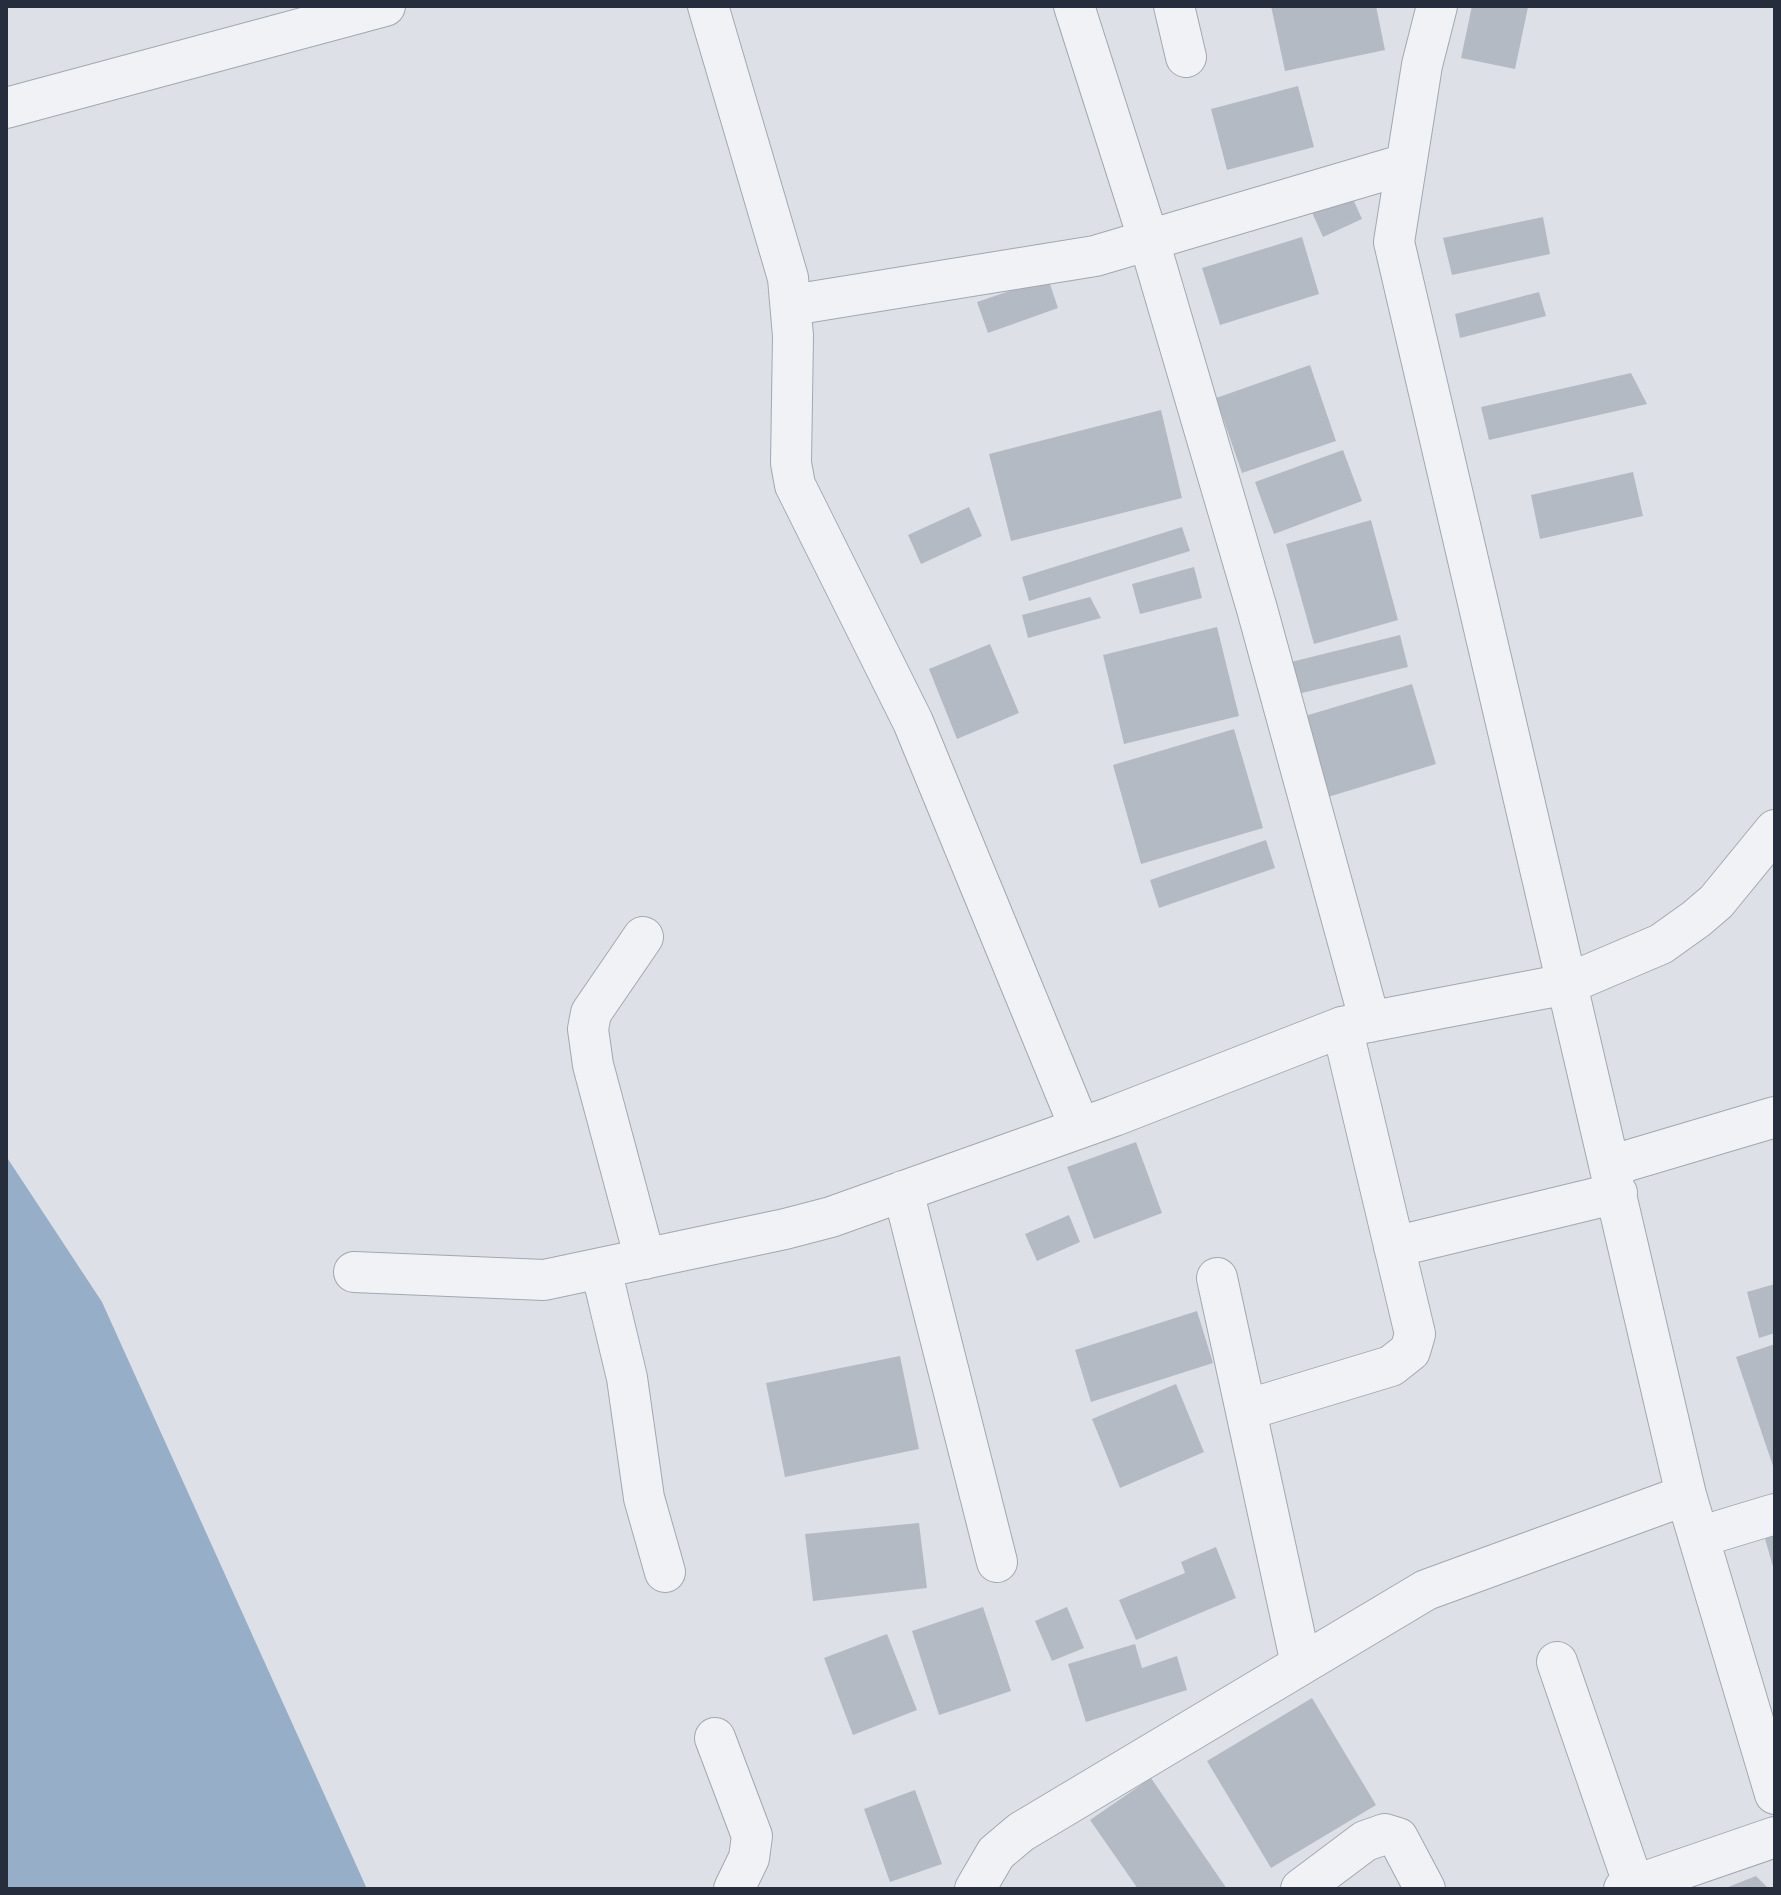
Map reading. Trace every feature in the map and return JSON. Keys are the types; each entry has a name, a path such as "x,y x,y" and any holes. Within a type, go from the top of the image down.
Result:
{"street":[{"path":"6,108 385,6"},
{"path":"708,6 788,278 792,305 791,463 795,485 913,722 1080,1128"},
{"path":"1074,6 1149,241 1257,609 1356,1024 1394,1247 1415,1334 1410,1351 1391,1366 1246,1410"},
{"path":"1174,6 1186,57"},
{"path":"1437,6 1422,65 1394,242 1686,1495 1775,1794"},
{"path":"792,305 1095,256 1406,164"},
{"path":"354,1272 544,1280 831,1217 1356,1024 1567,984 1661,944 1696,919 1716,902 1775,830"},
{"path":"643,937 591,1013 588,1029 593,1065 645,1259"},
{"path":"1394,1247 1613,1180 1775,1117"},
{"path":"903,1191 997,1562"},
{"path":"601,1269 627,1378 644,1498 665,1572"},
{"path":"1217,1278 1301,1664"},
{"path":"975,1889 996,1853 1021,1832 1426,1590 1686,1495"},
{"path":"1699,1537 1775,1514"},
{"path":"1557,1662 1629,1887 1775,1837"},
{"path":"715,1738 752,1836 749,1858 734,1889"},
{"path":"1301,1889 1365,1841 1385,1834 1398,1838 1425,1889"}],"water":[{"path":"6,1156 102,1302 367,1889 6,1889"}],"building":[{"path":"1271,6 1376,6 1385,50 1285,71"},
{"path":"1472,6 1528,7 1515,69 1461,58"},
{"path":"1298,86 1314,147 1227,170 1211,109"},
{"path":"1349,190 1362,219 1323,237 1310,208"},
{"path":"1543,217 1550,254 1452,275 1443,238"},
{"path":"1302,237 1319,294 1220,325 1202,268"},
{"path":"1048,278 1058,308 988,333 977,302"},
{"path":"1539,292 1546,316 1460,338 1455,314"},
{"path":"1310,365 1336,441 1242,473 1216,398"},
{"path":"1631,373 1647,404 1489,440 1481,407"},
{"path":"1161,410 1182,498 1011,541 989,454"},
{"path":"1343,450 1362,501 1274,534 1255,482"},
{"path":"1633,472 1643,516 1540,539 1531,495"},
{"path":"969,507 982,536 921,564 908,535"},
{"path":"1371,520 1398,620 1314,644 1286,544"},
{"path":"1182,527 1190,551 1029,601 1022,577"},
{"path":"1194,567 1202,598 1140,614 1132,584"},
{"path":"1090,597 1101,618 1028,638 1022,615"},
{"path":"1217,627 1239,716 1124,744 1103,655"},
{"path":"1400,635 1408,667 1294,695 1287,663"},
{"path":"990,644 1019,713 957,739 929,669"},
{"path":"1412,684 1436,764 1328,797 1305,716"},
{"path":"1234,729 1263,828 1141,864 1113,765"},
{"path":"1266,840 1275,868 1159,908 1150,880"},
{"path":"1136,1142 1162,1213 1094,1239 1067,1167"},
{"path":"1069,1215 1080,1242 1037,1261 1025,1234"},
{"path":"1775,1284 1775,1333 1759,1338 1747,1292"},
{"path":"1197,1311 1213,1363 1091,1402 1075,1350"},
{"path":"1775,1344 1775,1469 1774,1469 1736,1357"},
{"path":"900,1356 919,1449 785,1477 766,1383"},
{"path":"1176,1384 1204,1452 1120,1488 1092,1419"},
{"path":"919,1523 927,1588 813,1601 805,1534"},
{"path":"1775,1529 1775,1570 1774,1570 1763,1532"},
{"path":"1216,1547 1236,1598 1136,1640 1119,1600 1185,1573 1181,1562"},
{"path":"983,1607 1011,1691 939,1715 912,1631"},
{"path":"1067,1607 1084,1648 1052,1661 1035,1621"},
{"path":"887,1634 917,1710 853,1735 824,1658"},
{"path":"1135,1644 1142,1668 1177,1656 1187,1690 1086,1722 1068,1664"},
{"path":"1312,1698 1376,1805 1271,1868 1207,1761"},
{"path":"1151,1778 1227,1889 1138,1889 1090,1820"},
{"path":"915,1790 942,1864 890,1882 864,1809"},
{"path":"1756,1876 1769,1889 1723,1889"}]}
